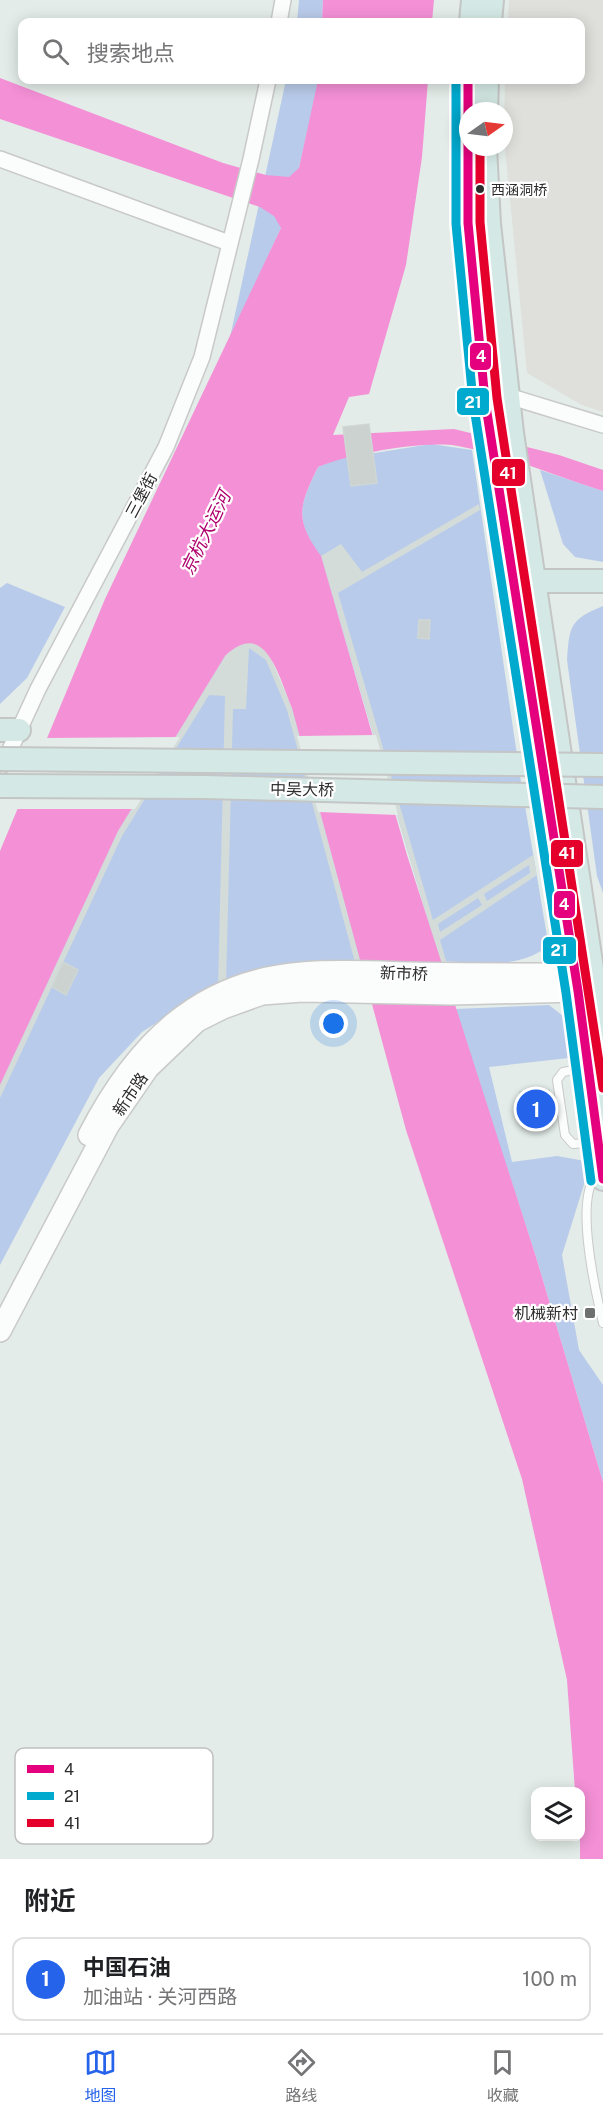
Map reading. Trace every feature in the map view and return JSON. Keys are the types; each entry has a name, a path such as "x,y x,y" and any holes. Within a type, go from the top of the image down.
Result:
{"main road":[{"path":"471,18 472,0"},
{"path":"490,18 492,0"},
{"path":"468,84 468,224 485,400 501,432 529,587 591,982 603,1040"},
{"path":"486,102 487,84"},
{"path":"485,156 489,224 508,396 501,432"},
{"path":"529,587 603,581"},
{"path":"529,587 603,594"},
{"path":"437,764 522,756 603,755"},
{"name":"中吴大桥","path":"0,759 603,765"},
{"name":"中吴大桥","path":"0,786 203,787 603,797"},
{"path":"435,792 603,812"},
{"path":"591,982 589,1067 602,1175"}],"street":[{"path":"280,18 283,0"},
{"name":"三堡街","path":"0,770 9,730 166,447 202,357 267,84"},
{"path":"0,159 229,243"},
{"path":"485,400 508,396 603,425"},
{"name":"新市路","path":"0,1304 110,1093 162,1033 179,1018 213,997 252,981 301,973 360,981"},
{"name":"新市桥","path":"360,981 450,984 591,982"},
{"name":"新市路","path":"0,1331 108,1126 148,1068 197,1021 222,1008 262,994 360,981"}],"lane":[{"path":"589,1067 563,1072 556,1080 565,1135 573,1144 598,1142"},
{"path":"602,1175 593,1178 587,1206 593,1284 603,1323"}],"shaded area":[{"path":"299,0 323,0 322,18 297,18"},
{"path":"509,0 603,0 603,412 582,405 527,373 506,156 513,156 513,102 505,102 505,84 585,84 585,18 508,18"},
{"path":"285,84 318,84 299,168 281,228 229,342"},
{"path":"431,444 472,450 521,782 547,936 545,948 534,955 508,962 440,961 321,557 312,544 303,522 303,503 318,467 337,459"},
{"path":"540,470 603,491 603,562 575,557 563,544"},
{"path":"479,504 480,510 338,593 433,920 533,855 537,875 440,940 446,961 440,961 321,556 341,544 362,572","holes":["529,865 530,873 487,901 484,894","478,898 482,905 440,932 438,924"]},
{"path":"7,583 65,607 27,678 0,704 0,588"},
{"path":"603,606 603,893 597,876 567,660 573,626 584,615"},
{"path":"248,642 257,643 270,656 292,708 362,966 356,966 287,710 266,660 249,648 246,709 233,709 226,985 218,989 225,696 209,695 122,836 0,1098 0,1085 118,831 225,656 235,647"},
{"path":"257,643 292,708 362,966 192,1000 142,1032 99,1078 0,1265 0,1085 118,831 225,656"},
{"path":"549,1005 572,1023 578,1057 489,1067 512,1162 557,1156 591,1162 562,1255 579,1350 603,1385 603,1482 536,1257 455,1009"}],"water":[{"path":"323,0 434,0 432,18 322,18"},
{"name":"京杭大运河","path":"0,78 223,163 266,175 289,177 299,168 317,84 428,84 422,157 406,265 369,394 349,397 333,435 454,429 559,455 603,470 603,491 513,460 458,446 426,445 387,449 349,457 318,467 303,503 302,512 306,532 321,556 407,855 536,1257 603,1482 603,1859 580,1859 580,1841 585,1841 585,1787 575,1787 567,1680 522,1479 406,1130 292,708 276,668 261,647 251,643 239,646 225,656 118,831 0,1085 0,851 105,599 281,228 274,216 260,207 0,119"}],"pier":[{"path":"376,735 398,815 318,812 297,736"},
{"path":"180,737 135,809 14,809 44,738"}],"building":[{"path":"369,424 377,483 351,486 343,427"},
{"path":"419,620 430,620 429,639 418,638"},
{"path":"63,962 78,970 66,995 52,987"},
{"path":"549,1090 552,1125 523,1128 520,1092"}],"transit line":[{"name":"21","path":"456,84 456,224 473,401 566,993 591,1181"},
{"name":"4","path":"468,84 468,223 485,400 578,991 603,1179"},
{"name":"41","path":"480,156 480,222 497,398 603,1088"}],"place":[{"name":"西涵洞桥","path":"480,189"},
{"name":"中国石油","path":"536,1109"},
{"name":"机械新村","path":"590,1313"}]}
